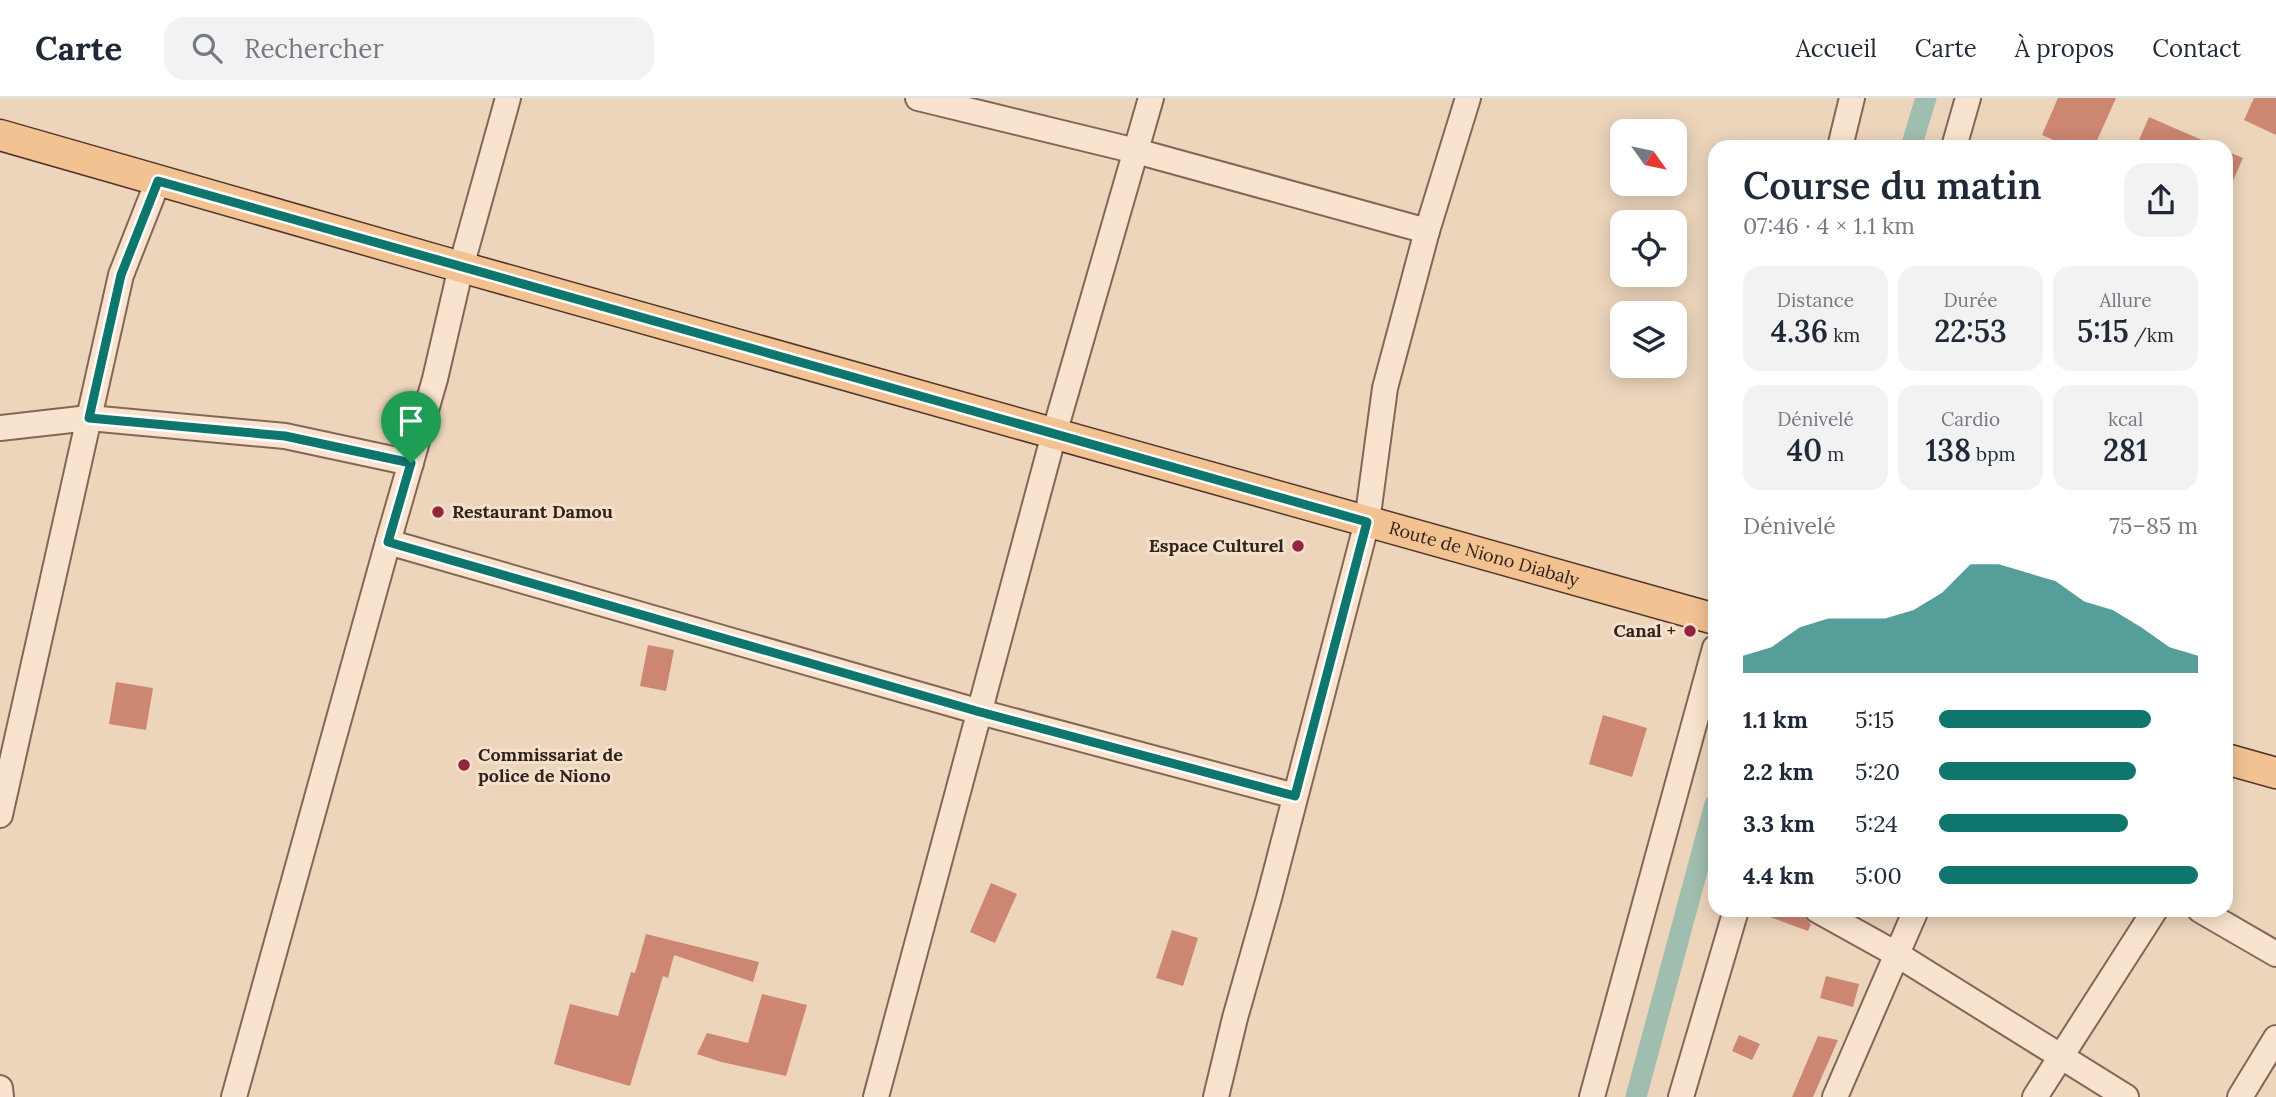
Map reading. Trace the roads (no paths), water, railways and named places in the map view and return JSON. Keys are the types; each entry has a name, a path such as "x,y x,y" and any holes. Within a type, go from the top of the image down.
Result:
{"main road":[{"name":"Route de Niono Diabaly","path":"0,135 1708,617"},
{"path":"2233,761 2276,773"}],"street":[{"path":"234,1097 435,379 461,267 508,98"},
{"path":"918,98 1136,151 1427,231"},
{"path":"876,1097 1054,434 1151,98"},
{"path":"1216,1097 1367,522 1385,388 1427,231 1468,98"},
{"path":"1842,140 1852,98"},
{"path":"1956,140 1968,98"},
{"path":"0,815 121,275 158,181"},
{"path":"0,428 89,418 285,436 411,463"},
{"path":"388,542 980,712 1295,796"},
{"path":"1592,1097 1708,674"},
{"path":"1681,1097 1733,917"},
{"path":"1830,917 1898,955 2126,1097"},
{"path":"1835,1097 1913,917"},
{"path":"2035,1097 2151,917"},
{"path":"2212,917 2276,954"},
{"path":"2240,1097 2276,1038"},
{"path":"0,1088 1,1097"}],"waterway":[{"path":"1913,140 1926,98"},
{"path":"1636,1097 1708,830"}],"place":[{"name":"Restaurant Damou","path":"438,512"},
{"name":"Espace Culturel","path":"1298,546"},
{"name":"Canal +","path":"1690,631"},
{"name":"Commissariat de police de Niono","path":"464,765"}]}
